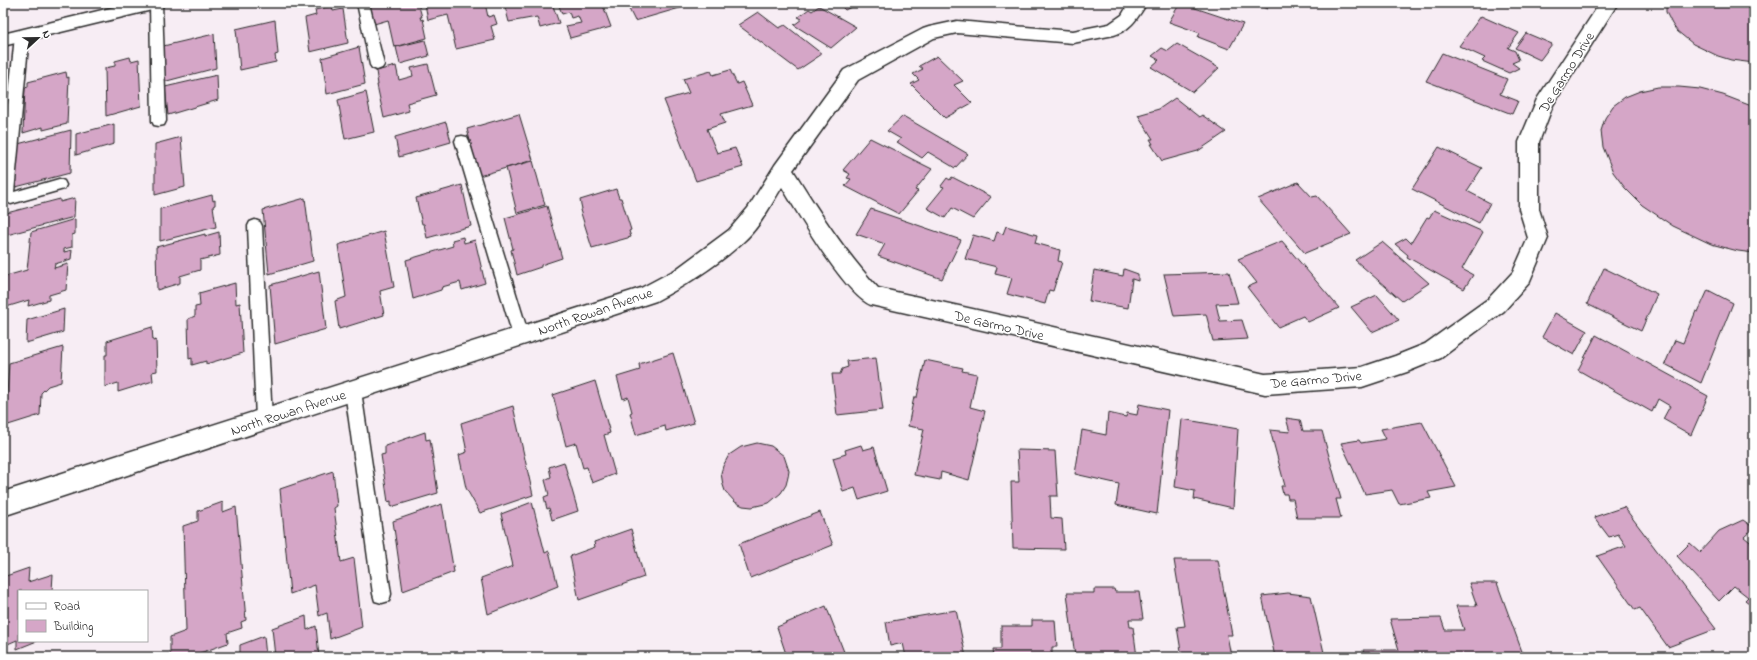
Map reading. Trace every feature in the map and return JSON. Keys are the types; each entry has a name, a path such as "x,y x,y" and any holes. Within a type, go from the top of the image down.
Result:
{"street":[{"path":"3,40 156,3"},
{"name":"North Rowan Avenue","path":"3,504 648,295 683,276 736,236 755,214 782,170 851,75 929,33 958,27 1072,37 1114,29 1128,19 1138,3"},
{"name":"De Garmo Drive","path":"782,170 820,231 850,272 872,296 1265,384 1362,377 1399,365 1433,351 1496,305 1520,277 1538,238 1529,209 1529,142 1544,104 1609,3"}],"lane":[{"path":"156,3 159,121"},
{"path":"363,3 377,65"},
{"path":"22,36 6,195 11,198 59,185"},
{"path":"462,141 521,336"},
{"path":"255,226 264,419"},
{"path":"354,391 382,594"}],"building":[{"path":"369,3 418,3 422,17 420,17 421,20 423,19 427,38 394,47 388,20 374,24"},
{"path":"485,3 488,17 494,15 497,24 491,26 495,40 456,49 448,15 428,20 425,4"},
{"path":"504,3 552,3 559,23 540,28 537,17 509,22"},
{"path":"558,3 602,3 611,27 570,38 566,26 581,23 578,16 571,18 569,12 562,14"},
{"path":"626,3 697,3 635,21"},
{"path":"838,3 859,3 845,10"},
{"path":"1180,3 1243,24 1229,49 1198,37 1200,33 1169,22"},
{"path":"1252,3 1271,3 1267,9"},
{"path":"1666,3 1754,3 1754,63 1731,60 1718,56 1693,44 1677,31 1672,24 1666,12"},
{"path":"332,6 333,11 343,9 348,43 310,52 305,18 316,15 315,10"},
{"path":"819,6 856,27 831,48 794,25 802,19 798,17 809,9 812,11"},
{"path":"758,12 779,28 785,25 822,54 798,70 738,25"},
{"path":"1481,16 1519,33 1508,48 1515,51 1519,60 1512,63 1519,68 1509,73 1482,61 1485,58 1459,46"},
{"path":"275,20 278,54 275,55 276,62 240,70 236,29"},
{"path":"1526,33 1552,44 1540,60 1515,48"},
{"path":"214,34 216,68 163,82 159,47"},
{"path":"425,40 429,56 400,64 396,47"},
{"path":"1177,44 1219,68 1193,92 1151,67 1159,60 1152,56 1162,48 1168,51"},
{"path":"359,47 365,84 327,94 322,58"},
{"path":"1442,53 1507,79 1500,94 1518,101 1512,114 1426,81"},
{"path":"937,56 963,81 954,85 972,103 945,118 911,84 919,80 913,74 923,69 919,66"},
{"path":"130,57 131,61 139,59 141,106 106,116 105,68 115,66 115,61"},
{"path":"428,64 436,95 407,103 409,111 384,118 377,85 376,71 396,66 399,80 413,76 411,68"},
{"path":"730,70 737,84 742,82 752,105 721,114 725,123 707,129 717,153 735,148 743,167 696,181 664,100 689,93 683,79 711,71 713,75"},
{"path":"66,72 67,78 69,77 67,124 43,130 43,127 23,133 25,88 28,87 28,82"},
{"path":"217,75 218,100 168,115 165,87"},
{"path":"1658,87 1700,89 1723,95 1754,107 1754,253 1738,251 1711,244 1673,226 1642,205 1625,188 1613,172 1603,147 1601,131 1605,118 1613,106 1625,97 1640,91"},
{"path":"366,92 374,132 345,139 338,100"},
{"path":"1175,98 1199,117 1202,115 1226,132 1198,151 1162,161 1151,144 1153,144 1150,139 1153,139 1138,115 1159,109"},
{"path":"519,114 533,160 479,176 467,129"},
{"path":"903,116 968,154 955,168 928,152 922,158 897,142 901,139 887,131"},
{"path":"446,122 451,142 399,157 395,137"},
{"path":"114,124 114,144 76,155 76,134"},
{"path":"71,130 70,173 12,188 14,145"},
{"path":"181,137 185,187 155,195 155,144"},
{"path":"870,138 932,169 915,190 918,191 899,214 845,186 851,179 847,178 850,174 843,170"},
{"path":"1439,147 1482,168 1467,191 1490,203 1479,223 1412,189"},
{"path":"533,161 545,205 517,213 506,168"},
{"path":"952,177 991,197 973,219 952,208 945,218 927,208 944,187 941,186 947,178 950,180"},
{"path":"1298,182 1312,197 1317,196 1351,234 1305,253 1258,199"},
{"path":"462,185 471,226 427,238 416,198"},
{"path":"616,189 619,198 621,198 631,230 629,231 631,237 592,248 580,210 582,209 580,200"},
{"path":"212,195 213,201 215,200 215,205 213,206 216,227 160,241 160,209"},
{"path":"75,198 74,217 3,236 3,214 60,199 60,202"},
{"path":"305,198 313,261 269,274 263,210"},
{"path":"547,206 562,258 517,275 511,250 513,249 505,218"},
{"path":"871,209 961,240 942,279 878,256 885,244 856,234"},
{"path":"1434,210 1483,232 1462,269 1473,275 1464,289 1407,257 1408,255 1395,244 1406,238 1411,243 1427,217 1429,218"},
{"path":"75,219 75,234 72,235 72,247 64,249 64,252 72,250 71,259 55,264 54,268 68,264 66,290 49,295 49,300 28,306 29,300 3,308 6,276 27,270 31,232"},
{"path":"1006,226 1037,235 1035,243 1060,250 1058,261 1062,262 1053,291 1049,290 1045,304 1007,294 1012,278 995,274 997,267 965,259 973,235 994,241 997,232 1003,234"},
{"path":"384,231 394,287 380,291 384,315 339,329 335,301 346,297 338,245"},
{"path":"219,232 220,255 200,260 200,270 180,276 180,283 157,290 156,247 205,234 205,236"},
{"path":"463,237 464,243 475,240 485,283 462,290 460,282 442,287 441,290 413,299 406,260 453,246 452,240"},
{"path":"1282,241 1339,308 1308,322 1303,316 1278,327 1247,287 1257,283 1238,259"},
{"path":"1382,242 1429,283 1402,301 1355,260"},
{"path":"1604,268 1657,294 1641,331 1587,304"},
{"path":"1124,269 1138,274 1138,281 1132,279 1128,308 1089,301 1094,270 1123,276"},
{"path":"319,271 326,329 275,344 270,285"},
{"path":"1229,272 1238,303 1216,304 1220,321 1242,320 1248,339 1213,341 1206,314 1174,316 1164,274"},
{"path":"235,283 236,304 240,303 243,353 206,364 206,361 192,365 192,358 189,359 188,319 195,316 195,307 200,306 199,293"},
{"path":"1708,290 1733,303 1701,383 1665,364 1675,340 1683,343 1696,311 1698,312"},
{"path":"1377,295 1399,320 1372,332 1351,307"},
{"path":"64,309 63,332 26,343 27,320"},
{"path":"1555,313 1587,331 1574,355 1542,337"},
{"path":"152,327 153,341 156,340 157,371 152,372 153,381 118,392 118,383 105,387 105,355 107,355 107,341"},
{"path":"1596,335 1708,396 1691,435 1663,419 1670,406 1658,399 1652,412 1578,370"},
{"path":"63,347 61,382 48,386 41,393 40,415 5,426 9,363"},
{"path":"673,353 694,423 666,431 665,426 636,435 630,413 632,412 628,397 623,399 617,377 640,370 639,364"},
{"path":"876,358 883,410 837,415 832,374 840,374 842,369 848,367 847,361"},
{"path":"925,360 963,368 962,371 977,374 970,407 985,411 969,480 941,472 940,480 914,475 924,429 908,426 914,397 917,397"},
{"path":"595,381 610,433 604,435 615,474 592,483 587,467 583,468 576,443 566,446 553,395"},
{"path":"1139,404 1168,410 1157,514 1116,505 1119,484 1075,474 1082,430 1106,435 1108,413 1126,417 1127,413 1137,415"},
{"path":"513,406 533,495 480,513 466,488 459,455 467,452 461,423"},
{"path":"1286,418 1300,420 1303,431 1322,431 1341,499 1336,499 1341,518 1297,518 1293,499 1288,499 1287,494 1283,494 1281,486 1285,486 1270,430 1290,432"},
{"path":"1182,419 1238,429 1233,508 1194,499 1195,491 1175,487"},
{"path":"1422,422 1456,487 1428,492 1431,498 1399,504 1392,490 1365,494 1341,443 1359,440 1361,443 1386,439 1381,429"},
{"path":"425,432 426,440 430,439 438,493 391,507 391,501 388,502 381,455 385,454 385,446"},
{"path":"757,443 771,446 784,456 789,471 788,477 786,485 781,493 769,503 752,507 743,506 735,502 725,491 721,473 729,455 741,447"},
{"path":"861,445 863,450 874,447 887,491 859,500 855,488 843,492 833,458 846,454 845,450"},
{"path":"1017,450 1055,451 1058,496 1050,496 1051,518 1062,519 1064,549 1013,548 1011,482 1019,482"},
{"path":"564,462 578,511 552,520 544,497 549,495 545,480 551,477 549,467"},
{"path":"333,471 337,506 334,508 341,562 354,558 362,627 330,639 327,613 319,616 315,585 290,594 280,489"},
{"path":"223,502 223,512 236,507 246,620 241,622 242,628 227,633 228,643 200,653 200,657 170,657 170,637 186,631 183,526 198,521 198,511"},
{"path":"532,502 545,553 549,551 558,586 488,614 481,578 513,566 501,514"},
{"path":"442,504 454,572 403,591 393,521"},
{"path":"1624,507 1716,629 1668,647 1640,608 1635,610 1597,556 1626,546 1618,534 1609,537 1594,517"},
{"path":"820,512 833,545 750,578 739,544"},
{"path":"1743,520 1754,528 1744,537 1754,545 1754,607 1745,600 1748,597 1734,586 1719,601 1677,556 1690,543 1700,552 1719,531"},
{"path":"631,529 644,577 579,600 570,556 595,547 594,542"},
{"path":"1174,560 1218,560 1232,635 1227,635 1231,656 1182,657 1177,627 1185,626"},
{"path":"29,568 28,582 53,574 52,590 18,590 18,642 34,642 17,649 17,640 3,646 3,577"},
{"path":"1469,583 1497,583 1524,657 1364,657 1363,650 1399,650 1390,619 1441,618 1445,630 1464,630 1456,606 1477,606"},
{"path":"1094,589 1114,589 1115,592 1139,592 1143,619 1129,619 1130,627 1133,627 1137,657 1075,657 1067,593 1094,593"},
{"path":"1288,593 1311,596 1325,657 1275,657 1262,596"},
{"path":"826,606 846,657 787,657 777,627"},
{"path":"956,610 966,657 906,657 903,643 890,646 886,622"},
{"path":"306,616 307,630 316,626 319,657 275,657 272,628"},
{"path":"1032,620 1055,620 1057,647 1052,647 1052,657 994,657 993,649 1001,649 1001,626 1032,626"},
{"path":"264,636 266,657 240,657 240,645"},
{"path":"760,651 762,657 746,657"}]}
